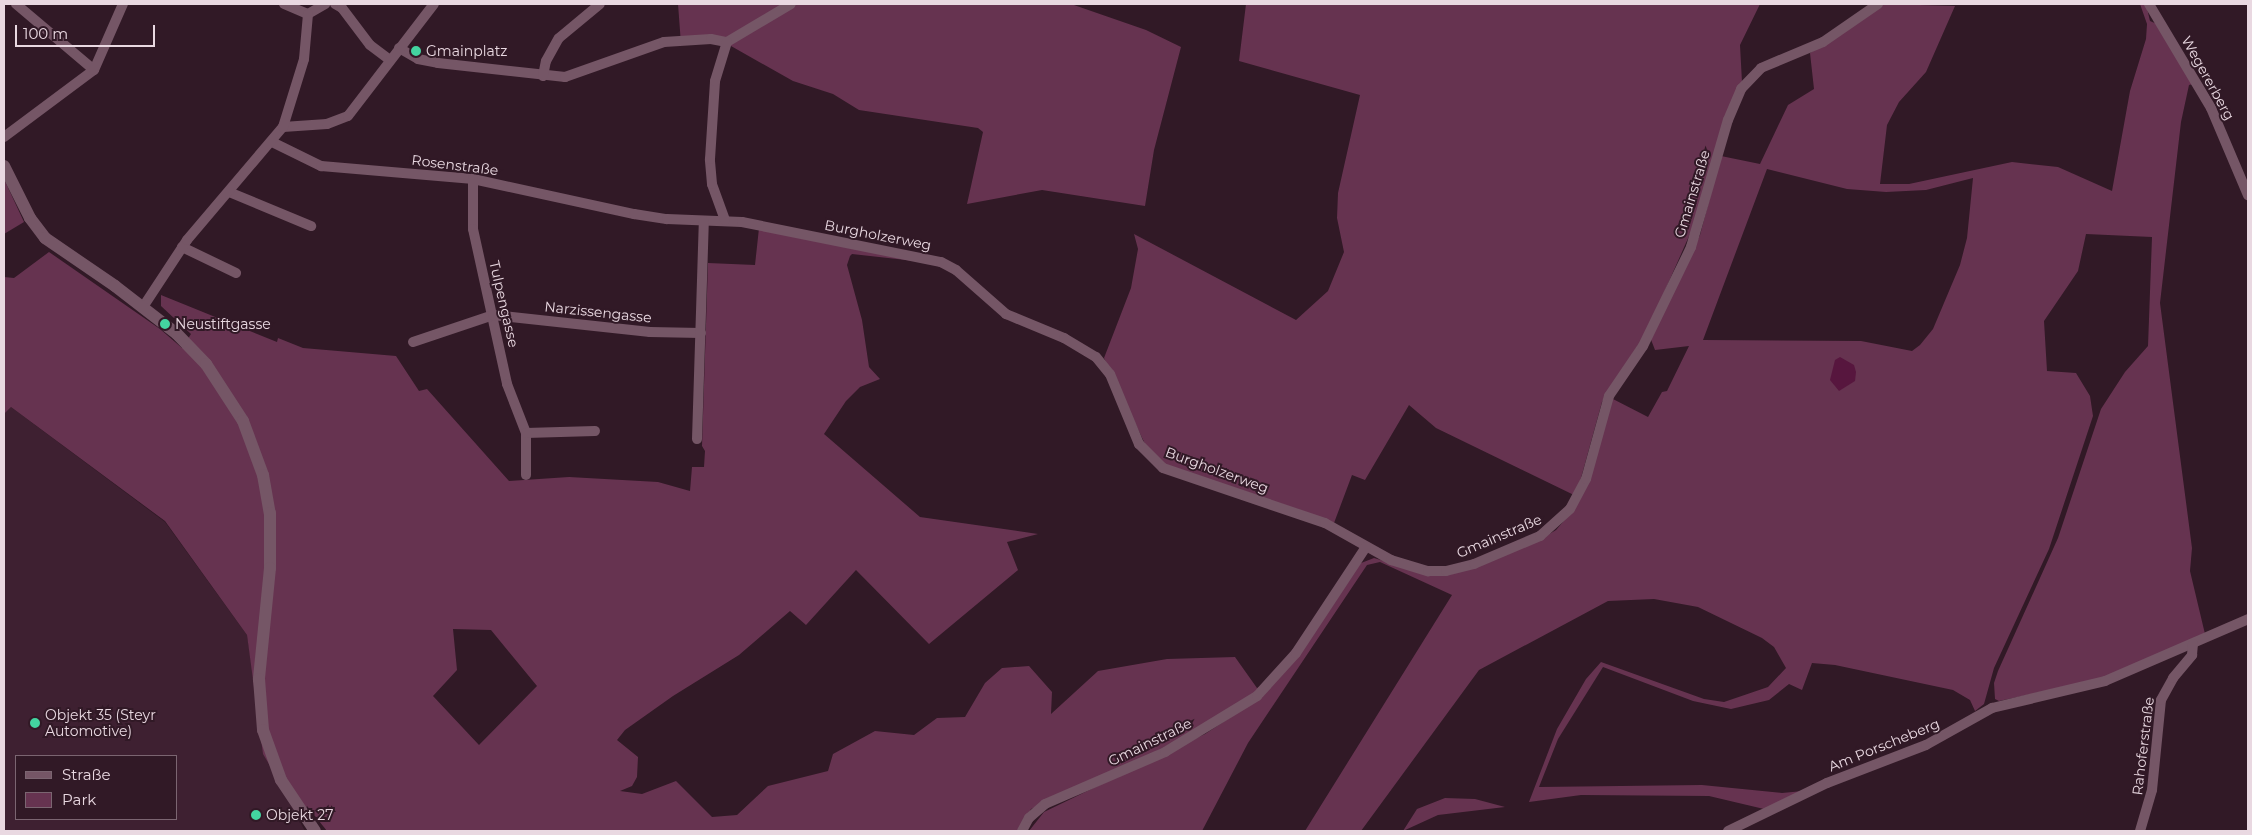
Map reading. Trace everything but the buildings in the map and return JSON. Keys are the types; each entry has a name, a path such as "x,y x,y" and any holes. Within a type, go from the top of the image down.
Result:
{"street":[{"path":"16,4 94,70"},
{"path":"4,137 94,70 123,4"},
{"path":"284,4 308,14"},
{"path":"308,14 325,4"},
{"path":"337,4 370,45 390,60"},
{"path":"283,127 327,124 348,116 434,4"},
{"path":"543,76 546,61 559,38 600,4"},
{"path":"399,48 418,59 543,76 572,76 641,48 664,42 711,39 727,42 791,4"},
{"name":"Gmainstraße","path":"1022,831 1029,818 1045,804 1164,752 1257,696 1296,653 1366,548 1428,571 1446,571 1531,541 1563,518 1586,480 1609,396 1643,346 1691,247 1728,120 1741,89 1761,68 1823,42 1878,4"},
{"name":"Wegererberg","path":"2149,4 2211,108 2248,195"},
{"path":"144,306 182,247 283,127 304,59 308,14"},
{"path":"725,220 712,184 710,159 715,81 727,42"},
{"name":"Rosenstraße","path":"272,142 322,166 473,179 666,219"},
{"path":"4,166 30,218 45,238 144,306 206,364 235,406 256,455 267,494 271,534 260,642 262,722 270,755 281,780 315,831"},
{"name":"Tulpengasse","path":"473,179 473,229 510,396 526,433 526,475"},
{"path":"229,192 311,226"},
{"name":"Burgholzerweg","path":"666,219 725,220 941,262 956,270 1006,314 1064,338 1096,357 1110,374 1139,444 1163,468 1325,523 1354,537 1366,548"},
{"path":"697,439 702,332 704,221"},
{"path":"182,247 236,273"},
{"path":"413,342 493,315"},
{"name":"Narzissengasse","path":"493,315 650,332 702,332"},
{"path":"526,433 595,431"},
{"name":"Am Porscheberg","path":"1728,831 1828,783 1926,745 1992,708 2089,686 2193,644 2248,619"},
{"name":"Rahoferstraße","path":"2140,831 2152,790 2161,700 2173,678 2192,655 2193,644"}],"shaded area":[{"path":"1840,357 1854,365 1856,372 1855,381 1839,391 1830,380 1835,360"},
{"path":"11,407 165,522 247,635 266,759 305,831 4,831 4,414"}],"green space":[{"path":"678,4 1071,4 1146,30 1181,47 1154,150 1145,206 1042,190 967,204 983,132 978,128 859,110 833,94 793,81 731,46 710,42 681,44"},
{"path":"1246,4 1760,4 1740,45 1742,82 1701,209 1647,331 1602,402 1576,496 1436,428 1409,405 1365,480 1352,475 1334,523 1167,466 1146,446 1104,358 1131,288 1138,249 1134,234 1296,320 1328,291 1344,252 1337,218 1338,193 1360,95 1239,61"},
{"path":"1884,4 1955,6 1926,72 1899,102 1887,125 1880,184 1909,184 2012,162 2058,167 2112,191 2130,91 2146,39 2147,24 2140,4 2146,4 2150,21 2157,24 2193,84 2189,85 2181,122 2160,303 2192,548 2190,571 2205,634 2100,679 1999,701 1995,699 1994,683 1998,671 2058,538 2101,409 2125,372 2148,346 2152,237 2086,234 2078,271 2044,321 2047,371 2076,373 2090,396 2093,416 2049,549 1994,668 1984,704 1975,711 1970,700 1953,690 1835,665 1812,663 1802,690 1789,684 1769,700 1731,709 1693,701 1603,667 1558,739 1539,787 1702,785 1782,793 1803,791 1764,809 1709,796 1581,795 1529,802 1557,729 1586,679 1601,662 1704,699 1724,702 1768,687 1786,668 1774,647 1762,638 1698,607 1654,599 1608,601 1479,670 1361,831 1305,831 1452,595 1380,562 1367,565 1248,743 1202,831 1029,831 1044,812 1205,734 1254,702 1356,565 1374,558 1432,575 1541,539 1556,530 1575,508 1611,398 1648,417 1662,392 1667,391 1689,346 1655,350 1650,337 1700,235 1721,156 1760,164 1788,105 1814,89 1810,53","holes":["1767,169 1847,189 1886,192 1926,190 1973,178 1967,238 1960,265 1933,329 1920,345 1912,351 1861,341 1703,340"]},
{"path":"4,179 24,222 4,234"},
{"path":"759,228 933,263 852,254 850,256 847,265 862,320 869,367 880,379 860,387 846,401 824,434 920,517 1038,534 1007,542 1018,570 929,644 856,570 806,625 790,611 739,655 673,696 625,730 617,740 638,757 637,777 632,786 620,791 642,794 676,781 712,817 737,815 768,786 828,771 833,754 875,731 914,735 937,718 965,717 985,683 1002,668 1029,666 1052,692 1051,714 1098,671 1167,659 1235,657 1257,688 1265,685 1208,724 1149,755 1031,809 1018,831 327,831 307,806 301,819 263,754 247,635 165,521 11,407 4,414 4,277 14,278 49,252 160,329 182,348 191,334 161,306 161,295 277,342 278,338 303,348 396,356 419,391 427,389 509,481 569,477 658,482 690,491 692,467 704,467 705,451 702,446 708,263 755,265","holes":["453,629 491,630 537,686 479,745 433,696 457,670"]},
{"path":"1445,798 1475,799 1505,807 1438,815 1403,831 1417,809"}],"place":[{"name":"Gmainplatz","path":"416,51"},
{"name":"Neustiftgasse","path":"165,324"},
{"name":"Objekt 35 (Steyr Automotive)","path":"35,723"},
{"name":"Objekt 27","path":"256,815"}]}
